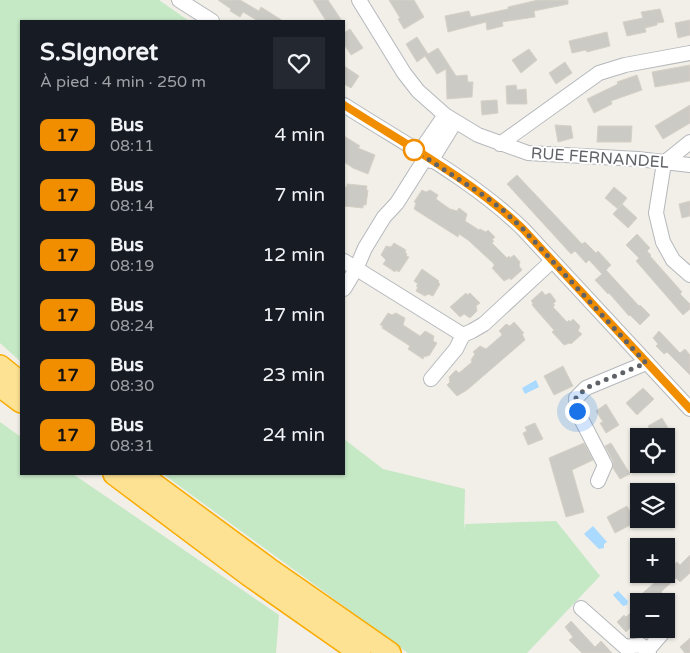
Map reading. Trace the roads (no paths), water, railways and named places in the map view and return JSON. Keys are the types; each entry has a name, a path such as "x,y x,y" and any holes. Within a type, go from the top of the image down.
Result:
{"highway":[{"path":"0,366 20,382"},
{"path":"0,386 20,401"},
{"path":"115,475 250,576 360,653"},
{"path":"141,475 268,568 390,653"}],"street":[{"path":"179,0 210,20"},
{"name":"RUE FERNANDEL","path":"359,0 404,73 418,90 450,118 478,135 528,153 638,159 690,165"},
{"path":"500,144 600,73 625,65 690,53"},
{"path":"345,106 426,157 504,211 690,409"},
{"path":"345,287 365,248 384,217 397,203 450,118"},
{"path":"690,142 664,163 656,213 666,248 673,260 690,275"},
{"path":"431,378 456,349 463,335 484,324 552,261"},
{"path":"345,262 463,335"},
{"path":"598,481 604,465 577,411 576,398 586,388 646,363"},
{"path":"581,608 626,647 641,645 648,652 658,638"}],"water":[{"path":"536,380 539,387 525,394 522,388"},
{"path":"593,526 607,542 604,544 604,548 599,549 584,534"},
{"path":"618,591 628,601 627,605 623,606 613,595"}]}
